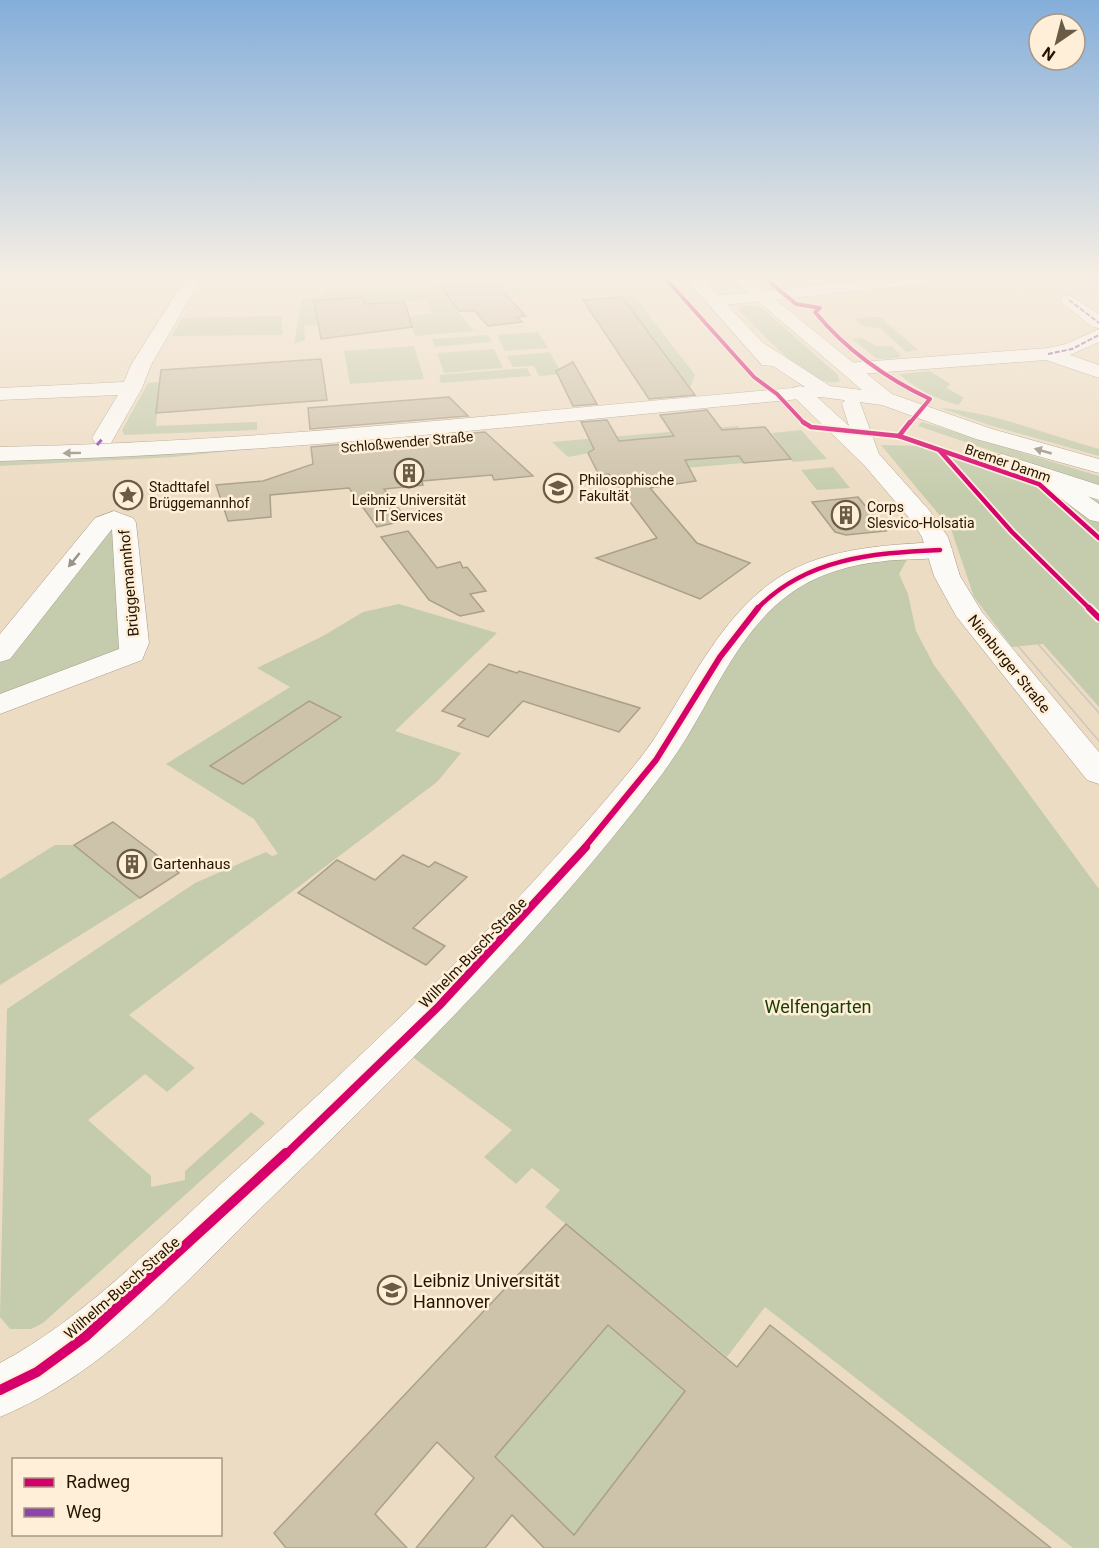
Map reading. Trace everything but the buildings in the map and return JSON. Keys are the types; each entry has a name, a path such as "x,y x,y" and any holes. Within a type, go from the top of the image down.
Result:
{"street":[{"path":"104,438 132,388 149,351"},
{"name":"Nienburger Straße","path":"761,351 813,396 920,515 940,550 947,576 970,616 1099,773"},
{"path":"821,351 852,386"},
{"path":"813,396 852,386 1061,351"},
{"path":"1048,354 1099,372"},
{"name":"Nienburger Straße","path":"852,386 872,460"},
{"name":"Bremer Damm","path":"852,386 984,434 1099,466"},
{"name":"Bremer Damm","path":"852,386 907,427 1099,493"},
{"path":"0,394 132,388"},
{"name":"Schloßwender Straße","path":"0,454 94,452 274,440 813,396"},
{"name":"Schloßwender Straße","path":"0,471 264,455 813,396"},
{"path":"1044,475 1099,515"},
{"name":"Brüggemannhof","path":"0,653 104,523 114,518 124,523 135,643 132,654 0,705"},
{"name":"Wilhelm-Busch-Straße","path":"0,1390 42,1370 82,1341 196,1240 438,1008 535,906 616,811 671,739 737,633 763,602 804,574 839,560 867,554 940,550"}],"green space":[{"path":"344,351 416,351 424,379 350,384"},
{"path":"495,351 503,368 444,373 437,353"},
{"path":"663,351 677,351 695,375 690,388"},
{"path":"781,351 811,351 838,375 840,381 829,382 816,377"},
{"path":"867,351 897,351 900,355 899,358 877,359"},
{"path":"550,352 562,374 539,376 534,366 513,367 507,356"},
{"path":"527,368 531,376 441,383 439,375"},
{"path":"930,371 950,384 947,388 964,398 958,405 927,393 899,374"},
{"path":"160,382 156,426 257,422 257,430 124,435 122,430 148,383"},
{"path":"940,408 980,414 1020,425 1099,449 1099,456 989,425"},
{"path":"922,422 1099,476 1099,487 918,426"},
{"path":"738,426 740,429 721,432 592,443 595,452 568,457 552,442"},
{"path":"801,430 827,459 793,462 772,433"},
{"path":"302,443 174,457 0,466 0,459"},
{"path":"881,445 922,446 1099,501 1099,707 1043,644 1012,647 974,597 951,529"},
{"path":"738,455 744,463 649,471 686,460"},
{"path":"833,467 850,488 817,490 801,470"},
{"path":"114,518 135,643 0,705 0,653"},
{"name":"Welfengarten","path":"912,551 899,574 908,594 916,631 934,665 1099,889 1099,1548 1073,1548 765,1307 727,1357 545,1207 560,1190 532,1168 516,1184 484,1157 512,1130 399,1047 535,906 737,633 804,574"},
{"path":"399,604 497,633 395,731 461,753 437,782 129,1015 195,1068 167,1092 145,1074 88,1120 151,1176 151,1187 185,1180 185,1171 251,1112 265,1123 43,1323 31,1329 10,1329 0,1317 7,1009 195,883 266,852 272,856 278,854 254,819 166,764 290,687 257,668 323,636 363,612"},
{"path":"55,845 74,845 140,898 0,985 0,879"},
{"path":"608,1325 685,1391 574,1535 495,1457"}],"tram line":[{"path":"1038,644 1099,713"},
{"path":"1018,646 1099,741"}],"marked path":[{"path":"1048,354 1061,351"},
{"path":"97,445 103,438"}],"cycle path":[{"path":"731,351 754,377 777,394 800,421 811,427 899,436 1039,484 1099,538"},
{"path":"856,351 902,384 930,399 899,436"},
{"path":"940,451 1012,532 1099,618"},
{"path":"0,1390 54,1361 132,1297 339,1104 439,1006 535,905 650,768 732,638 762,604 797,577 836,562 877,554 940,550"}],"place":[{"name":"Leibniz Universität IT Services","path":"409,473"},
{"name":"Philosophische Fakultät","path":"558,488"},
{"name":"Stadttafel Brüggemannhof","path":"128,495"},
{"name":"Corps Slesvico-Holsatia","path":"846,515"},
{"name":"Gartenhaus","path":"132,864"},
{"name":"Leibniz Universität Hannover","path":"392,1290"}]}
